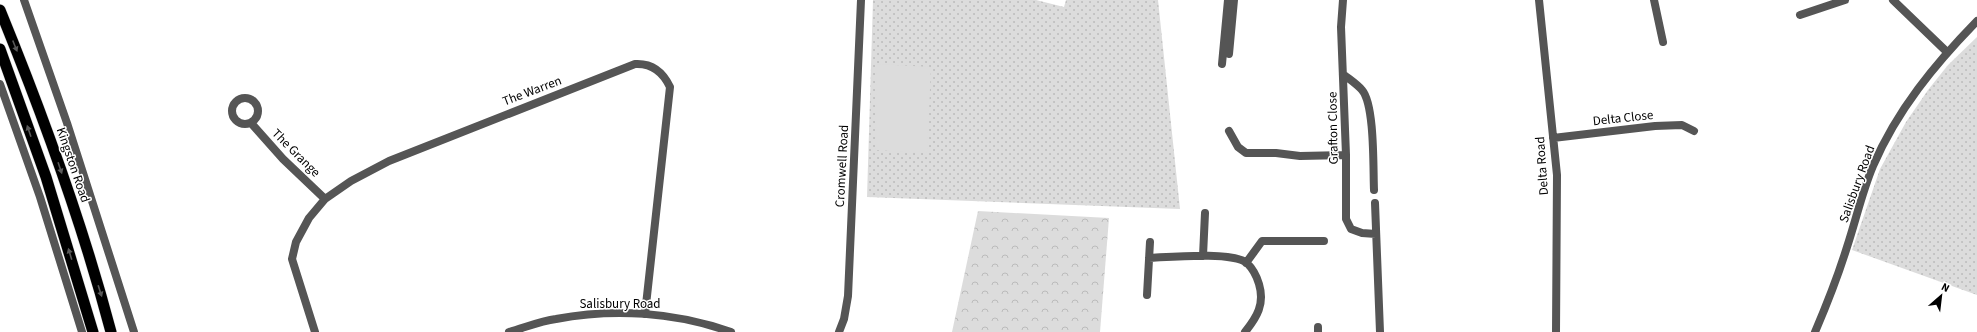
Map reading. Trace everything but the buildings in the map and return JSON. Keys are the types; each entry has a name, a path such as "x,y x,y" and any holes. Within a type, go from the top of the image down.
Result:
{"highway":[{"name":"Kingston Road","path":"0,10 24,69 60,167 111,332"},
{"path":"0,49 48,184 94,332"}],"street":[{"path":"24,0 67,123 134,332"},
{"name":"Cromwell Road","path":"839,332 844,319 848,296 861,0"},
{"path":"1222,64 1228,0"},
{"path":"1229,54 1234,0"},
{"name":"Grafton Close","path":"1343,0 1341,27 1346,156 1346,219 1351,229 1362,233 1376,234"},
{"name":"Delta Road","path":"1539,0 1557,175 1556,332"},
{"path":"1654,0 1663,42"},
{"path":"1800,15 1845,0"},
{"path":"1893,0 1947,52"},
{"name":"Salisbury Road","path":"1815,332 1830,296 1874,165 1895,122 1924,80 1947,52 1977,22"},
{"name":"The Warren","path":"315,332 292,259 296,242 310,218 325,199 352,181 389,161 635,64 645,64 656,68 666,78 670,87 645,314"},
{"path":"1343,74 1363,90 1367,101 1370,114 1374,190"},
{"path":"0,84 3,105 59,256 82,332"},
{"name":"The Grange","path":"251,123 282,159 325,199"},
{"name":"Delta Close","path":"1553,138 1655,126 1682,125 1694,131"},
{"path":"1229,131 1238,147 1246,152 1276,153 1300,156 1346,156"},
{"path":"1375,203 1380,332"},
{"path":"1203,256 1205,213"},
{"path":"1246,263 1262,241 1324,241"},
{"path":"1146,295 1150,242"},
{"path":"1149,258 1203,256 1233,258 1246,263 1258,281 1261,292 1259,312 1245,332"},
{"name":"Salisbury Road","path":"509,332 555,319 597,314 645,314 680,317 706,323 731,332"}],"green space":[{"path":"873,0 1036,0 1064,7 1066,0 1158,0 1180,209 867,197"},
{"path":"1977,37 1977,295 1852,250 1880,169 1906,122 1928,90 1948,65"},
{"path":"877,64 931,67 927,153 875,150"},
{"path":"978,211 1109,218 1100,332 952,332"}]}
